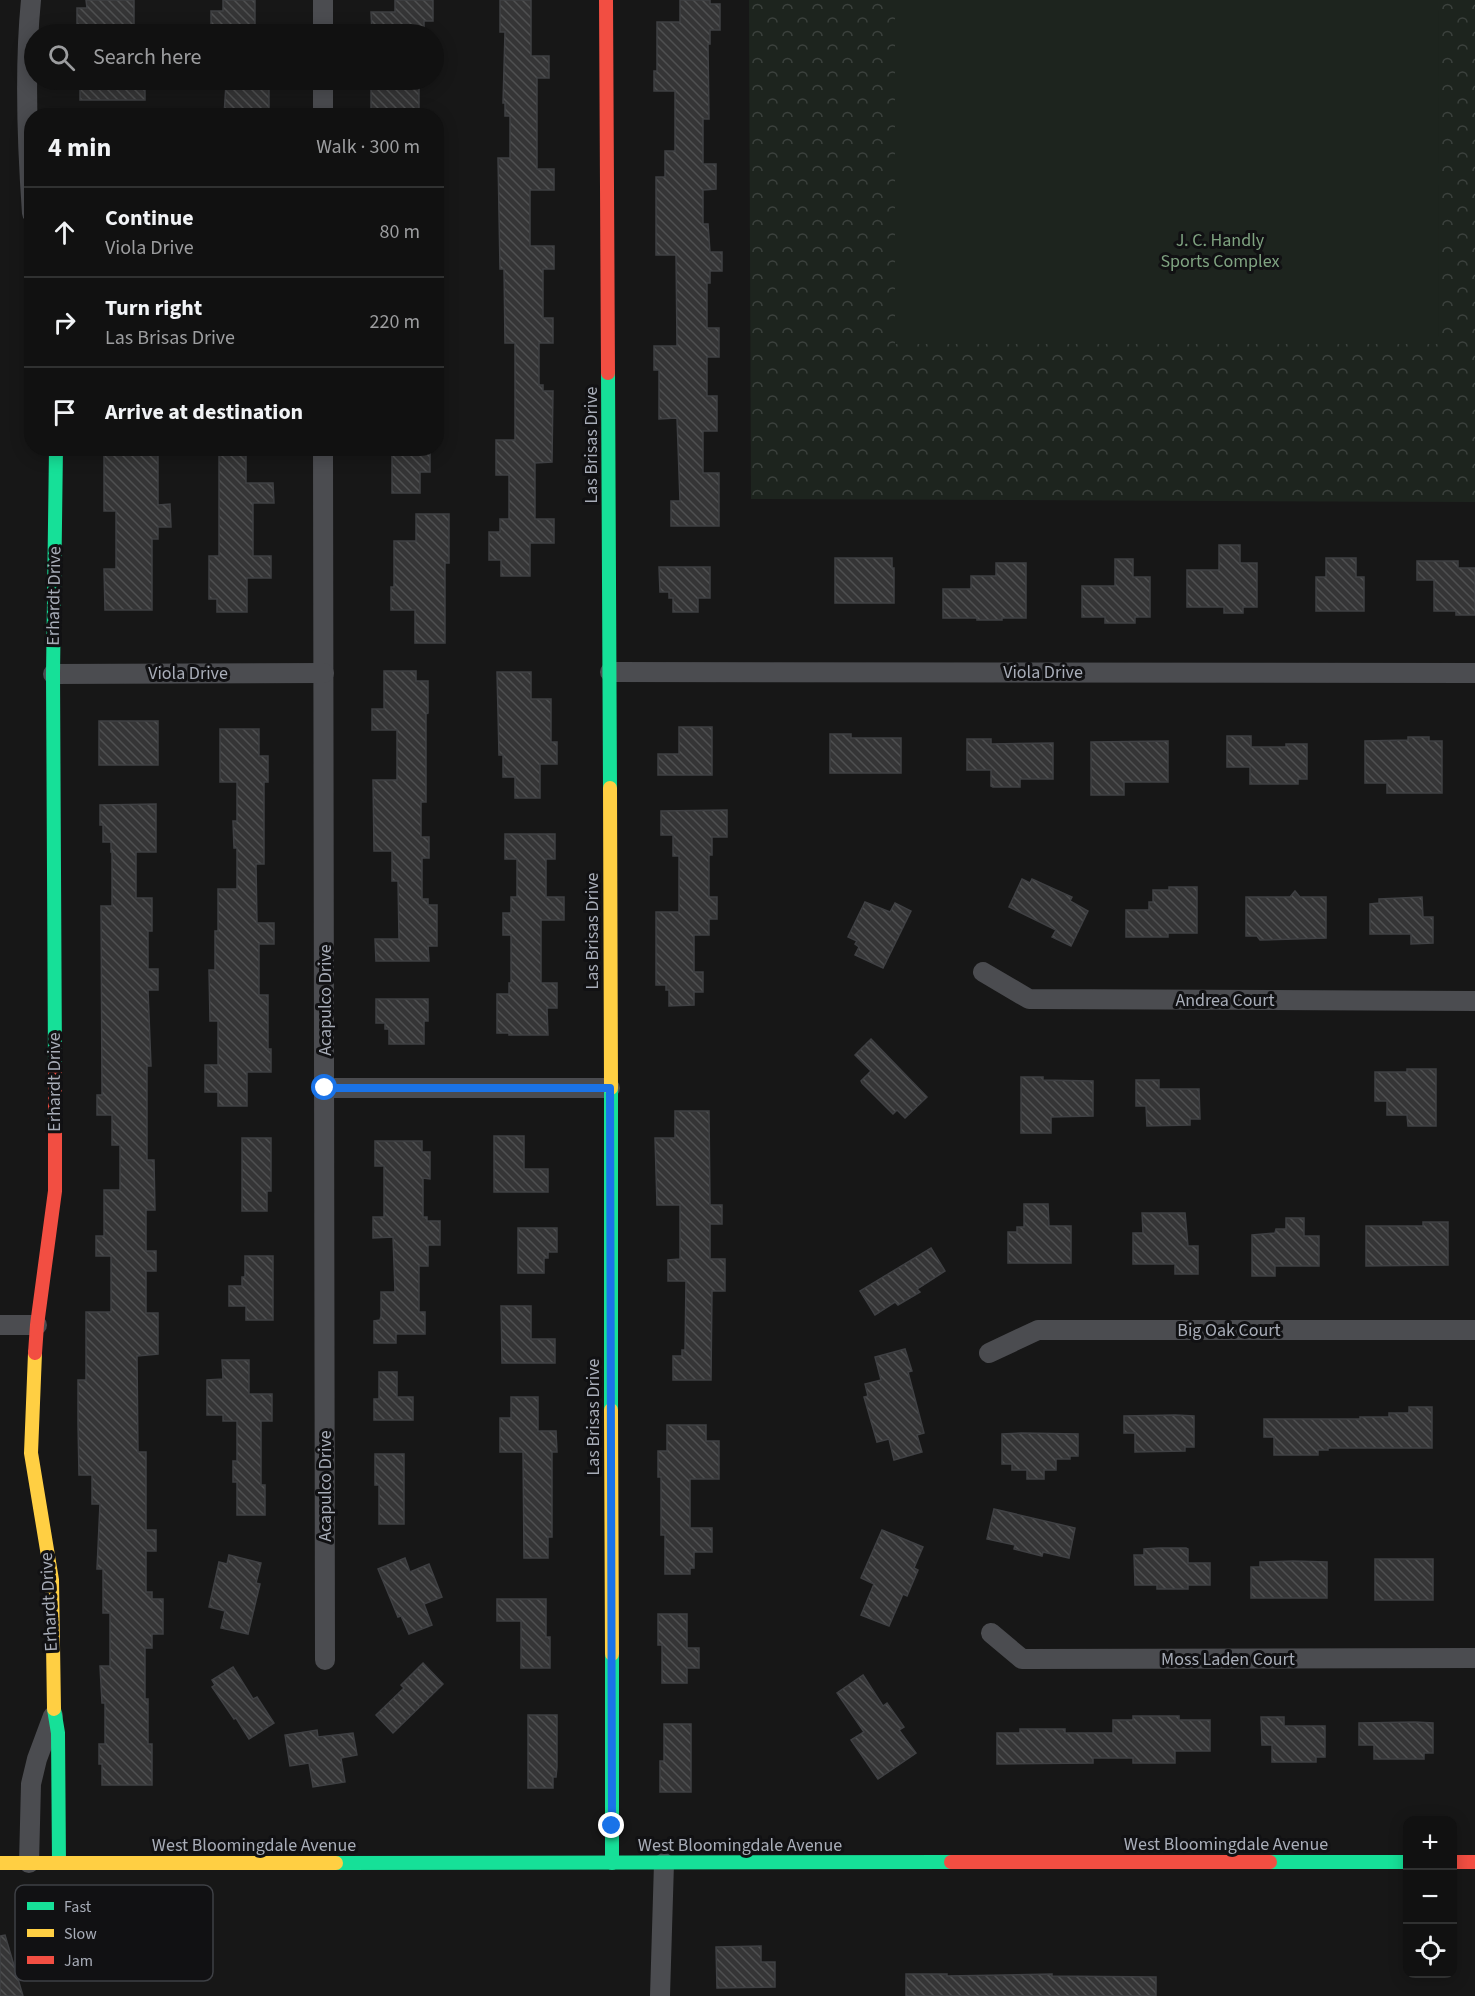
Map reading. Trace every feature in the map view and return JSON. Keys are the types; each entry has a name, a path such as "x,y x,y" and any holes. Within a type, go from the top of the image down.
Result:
{"street":[{"path":"30,24 31,0"},
{"path":"323,0 323,24"},
{"name":"Las Brisas Drive","path":"606,0 610,672 612,1863"},
{"path":"28,90 28,108"},
{"path":"323,90 323,108"},
{"name":"Erhardt Drive","path":"56,456 52,674 55,1191 37,1325 31,1453 52,1580 54,1713 58,1733 59,1863"},
{"name":"Acapulco Drive","path":"323,456 325,1660"},
{"name":"Viola Drive","path":"52,674 324,672"},
{"name":"Viola Drive","path":"610,672 1475,673"},
{"name":"Andrea Court","path":"983,972 1029,999 1475,1001"},
{"path":"325,1088 610,1088"},
{"path":"0,1325 37,1325"},
{"name":"Big Oak Court","path":"989,1353 1038,1330 1475,1330"},
{"name":"Moss Laden Court","path":"991,1633 1022,1659 1475,1658"},
{"name":"Erhardt Drive","path":"29,1863 31,1784 37,1759 54,1713"},
{"name":"West Bloomingdale Avenue","path":"0,1863 1403,1862"},
{"path":"1457,1862 1475,1862"},
{"path":"660,1996 664,1863"}],"green space":[{"name":"J. C. Handly Sports Complex","path":"749,0 1475,0 1475,502 751,499"},
{"path":"895,0 1438,0 1439,344 895,344"}],"building":[{"path":"86,0 134,0 134,24 77,24 77,8 87,8"},
{"path":"223,0 255,0 255,24 211,24 211,11 223,11"},
{"path":"395,0 433,0 433,21 424,21 424,24 372,24 371,12 395,12"},
{"path":"500,0 531,0 531,56 549,56 549,78 537,78 537,169 554,169 554,190 530,190 530,246 554,246 554,269 543,269 543,318 553,318 553,343 539,343 539,385 543,385 543,391 553,391 552,462 535,463 535,519 554,519 554,543 530,543 530,576 501,576 501,560 489,560 489,532 500,532 500,519 509,519 509,475 496,475 496,440 515,440 515,343 505,343 504,269 500,269 498,158 510,158 510,116 505,116 505,103 503,103 505,32 500,32"},
{"path":"680,0 710,0 710,4 720,4 720,30 710,30 710,44 708,44 709,119 703,119 703,164 716,164 716,189 703,190 703,224 708,224 710,252 722,252 722,271 710,271 710,283 707,283 707,328 719,328 719,357 707,357 707,396 717,396 717,431 703,431 703,473 719,473 719,526 671,526 671,501 680,501 677,418 659,419 659,370 654,370 654,346 677,346 676,255 656,255 656,177 665,177 665,151 675,151 675,91 654,91 654,71 657,71 657,22 680,22"},
{"path":"80,90 145,90 145,100 80,100"},
{"path":"226,90 269,90 269,108 224,108"},
{"path":"371,90 419,90 419,108 371,108"},
{"path":"104,456 158,456 158,505 170,504 171,527 158,527 158,539 152,539 152,610 105,610 104,569 116,569 116,511 104,511"},
{"path":"219,456 246,456 246,483 273,483 274,503 253,503 253,556 271,556 271,578 247,578 247,612 217,612 217,599 209,599 209,556 219,556"},
{"path":"392,456 430,456 430,472 420,472 420,493 392,493"},
{"path":"416,514 449,514 449,563 445,563 445,643 415,643 415,610 391,610 391,587 394,587 394,541 416,541"},
{"path":"1219,545 1240,545 1240,563 1257,563 1257,607 1243,607 1243,613 1224,613 1224,607 1187,607 1187,570 1219,570"},
{"path":"835,558 892,558 894,603 835,603"},
{"path":"1326,558 1356,558 1356,577 1364,577 1364,611 1316,611 1316,577 1326,577"},
{"path":"1115,559 1133,559 1133,577 1150,577 1150,617 1135,617 1135,623 1105,623 1105,617 1082,617 1082,586 1115,586"},
{"path":"1417,561 1458,561 1458,568 1475,568 1475,615 1456,615 1456,611 1434,611 1434,580 1417,580"},
{"path":"996,563 1026,563 1026,618 977,620 977,618 943,618 943,589 971,589 971,576 996,576"},
{"path":"659,567 710,567 710,598 698,598 698,612 673,612 673,598 669,598 669,592 660,592"},
{"path":"384,671 416,671 416,681 428,681 426,802 421,802 421,837 429,837 429,858 422,858 422,899 428,899 428,905 437,905 437,946 428,946 429,961 376,961 375,939 399,939 398,881 392,881 392,851 374,851 373,780 397,780 397,730 372,730 372,709 384,709"},
{"path":"497,672 531,672 531,699 551,699 551,742 557,742 557,764 540,764 540,798 515,798 515,777 503,777 503,755 499,755"},
{"path":"99,721 158,721 158,765 99,765"},
{"path":"679,727 712,727 712,775 658,775 658,754 679,754"},
{"path":"220,729 259,729 259,756 268,756 268,782 264,782 264,864 256,864 257,923 274,923 274,944 259,944 259,995 268,995 268,1049 271,1049 271,1072 247,1072 247,1106 218,1106 218,1092 205,1092 205,1065 218,1065 218,1021 210,1021 209,970 215,970 218,889 237,889 237,848 234,848 233,821 237,821 237,782 220,782"},
{"path":"830,734 851,734 851,738 901,738 901,773 830,773"},
{"path":"1227,736 1251,736 1251,747 1286,747 1286,744 1307,744 1307,779 1298,779 1298,784 1250,784 1250,767 1227,767"},
{"path":"1408,737 1429,737 1429,741 1442,741 1442,793 1387,793 1387,783 1365,783 1365,741 1408,740"},
{"path":"967,739 991,739 991,744 1053,743 1053,779 1020,779 1020,787 993,787 991,786 991,770 967,770"},
{"path":"1168,741 1168,782 1124,782 1124,795 1091,795 1091,742"},
{"path":"156,804 156,852 136,852 136,898 152,898 152,931 148,931 148,969 158,969 158,990 148,990 151,1066 147,1066 147,1160 154,1160 155,1210 146,1210 146,1251 156,1251 156,1271 146,1271 146,1313 158,1313 158,1354 137,1356 138,1452 146,1452 146,1530 156,1530 156,1551 146,1551 146,1592 152,1592 152,1599 163,1599 163,1634 152,1634 152,1648 145,1648 145,1699 148,1699 148,1744 152,1744 152,1785 102,1785 99,1744 105,1744 105,1703 102,1703 100,1666 110,1666 110,1613 103,1613 103,1569 97,1569 100,1504 92,1504 92,1475 79,1475 78,1424 78,1380 86,1380 86,1312 111,1312 111,1256 96,1256 96,1236 104,1236 104,1190 120,1190 120,1145 112,1145 112,1115 97,1115 97,1095 102,1095 101,906 112,906 111,842 103,842 100,805"},
{"path":"727,810 727,837 712,837 712,855 709,855 709,897 717,897 717,919 709,919 709,935 694,935 694,972 703,972 703,992 694,992 694,1005 669,1006 669,990 666,990 666,985 656,985 656,912 679,912 679,856 673,856 673,835 661,835 661,811"},
{"path":"505,834 555,834 555,859 546,859 546,897 564,897 564,920 541,920 541,983 557,983 557,1008 547,1008 548,1035 497,1033 497,994 509,994 509,983 511,983 511,935 503,935 503,913 511,913 511,897 517,897 517,859 505,859"},
{"path":"1022,879 1030,883 1032,879 1072,897 1070,901 1088,911 1071,946 1052,937 1056,930 1009,907"},
{"path":"1169,887 1197,887 1197,933 1168,933 1168,937 1126,937 1126,910 1149,910 1149,902 1153,902 1153,890 1169,890"},
{"path":"1295,891 1300,897 1326,897 1326,938 1260,940 1257,936 1246,936 1246,897 1290,897"},
{"path":"1422,897 1423,917 1433,917 1433,943 1411,944 1411,934 1370,934 1370,904 1379,903 1379,899"},
{"path":"865,902 890,912 895,903 911,911 883,968 855,955 859,947 855,944 857,941 848,937"},
{"path":"376,999 428,999 428,1021 424,1021 424,1044 389,1044 389,1029 385,1029 385,1023 376,1023"},
{"path":"871,1039 927,1097 905,1118 897,1110 893,1114 861,1081 871,1071 855,1055"},
{"path":"1407,1069 1436,1069 1436,1126 1408,1126 1407,1115 1387,1115 1387,1101 1375,1101 1375,1072 1407,1072"},
{"path":"1021,1077 1093,1081 1093,1116 1051,1117 1051,1133 1021,1133"},
{"path":"1136,1080 1159,1080 1159,1089 1199,1089 1200,1119 1190,1119 1190,1125 1147,1126 1146,1106 1136,1106"},
{"path":"675,1111 709,1111 710,1205 722,1205 722,1224 710,1224 710,1259 725,1259 725,1291 712,1291 711,1380 673,1380 673,1356 682,1356 682,1350 685,1350 686,1281 668,1281 668,1260 680,1259 680,1205 657,1205 655,1138 675,1138"},
{"path":"494,1136 524,1136 524,1169 548,1169 548,1192 494,1192"},
{"path":"242,1138 271,1138 271,1191 267,1191 267,1211 242,1211"},
{"path":"375,1141 422,1141 422,1152 430,1152 430,1179 423,1178 423,1217 427,1217 427,1221 440,1221 440,1245 428,1245 428,1266 419,1266 419,1312 425,1312 425,1334 396,1334 396,1343 374,1343 374,1321 380,1320 381,1316 381,1292 395,1292 393,1237 373,1238 373,1217 384,1217 384,1166 375,1166"},
{"path":"1024,1204 1048,1204 1049,1226 1071,1226 1071,1263 1008,1263 1008,1232 1017,1232 1017,1227 1024,1227"},
{"path":"1142,1213 1185,1213 1188,1246 1198,1246 1198,1274 1175,1274 1175,1264 1133,1264 1133,1233 1143,1233"},
{"path":"1286,1218 1304,1218 1304,1236 1319,1236 1319,1266 1275,1266 1275,1276 1252,1276 1252,1235 1275,1233 1276,1229 1286,1229"},
{"path":"1423,1222 1448,1222 1448,1265 1366,1266 1366,1226 1423,1226"},
{"path":"518,1228 557,1228 557,1252 548,1252 548,1258 544,1258 544,1273 518,1273"},
{"path":"931,1248 945,1271 917,1289 920,1292 898,1305 895,1302 875,1315 860,1291"},
{"path":"245,1256 273,1256 273,1320 246,1320 246,1306 229,1306 229,1286 242,1286 242,1277 245,1277"},
{"path":"501,1306 531,1306 531,1339 555,1339 555,1363 502,1363"},
{"path":"905,1349 912,1371 908,1372 924,1433 917,1435 922,1452 894,1460 889,1439 877,1442 864,1397 868,1396 865,1384 881,1380 875,1357"},
{"path":"222,1360 249,1360 249,1394 272,1394 272,1421 261,1421 261,1485 265,1485 265,1515 237,1515 237,1482 233,1482 233,1461 237,1461 237,1421 223,1421 223,1415 207,1415 207,1380 223,1379"},
{"path":"379,1372 397,1372 397,1397 413,1397 413,1420 374,1420 374,1399 379,1399"},
{"path":"511,1397 538,1397 538,1431 556,1431 557,1452 552,1452 552,1537 548,1537 548,1558 524,1558 523,1452 500,1452 500,1418 511,1418"},
{"path":"1409,1407 1432,1407 1432,1448 1328,1448 1328,1450 1318,1450 1318,1455 1274,1455 1274,1437 1264,1437 1264,1419 1389,1417 1389,1413 1409,1413"},
{"path":"1124,1416 1194,1416 1194,1447 1185,1447 1185,1451 1135,1452 1135,1433 1124,1433"},
{"path":"667,1425 706,1425 706,1441 719,1441 719,1479 690,1479 690,1528 712,1528 712,1552 694,1552 694,1568 690,1568 690,1574 665,1574 665,1535 661,1535 661,1477 658,1477 658,1451 667,1451"},
{"path":"1002,1434 1078,1434 1078,1456 1070,1456 1070,1459 1056,1459 1056,1470 1044,1470 1044,1479 1027,1479 1027,1470 1012,1470 1012,1464 1002,1464"},
{"path":"375,1454 404,1454 404,1524 379,1524 379,1485 375,1485"},
{"path":"994,1509 1075,1528 1069,1558 1043,1552 1042,1556 1014,1549 1015,1545 987,1539"},
{"path":"882,1530 923,1547 914,1568 918,1570 907,1596 903,1594 889,1626 861,1615 874,1584 861,1578"},
{"path":"1186,1548 1188,1549 1188,1563 1210,1563 1210,1585 1188,1585 1188,1589 1157,1589 1157,1585 1135,1585 1134,1555 1144,1555 1144,1549"},
{"path":"229,1555 261,1563 256,1583 260,1584 248,1634 221,1628 225,1611 209,1607 219,1562 227,1564"},
{"path":"405,1558 410,1572 429,1564 442,1597 424,1604 432,1625 409,1634 401,1616 398,1617 378,1569"},
{"path":"1375,1559 1433,1559 1433,1600 1375,1600"},
{"path":"1260,1562 1327,1562 1327,1598 1251,1598 1251,1567 1260,1567"},
{"path":"497,1599 546,1599 546,1637 550,1637 550,1668 521,1668 521,1621 497,1621"},
{"path":"658,1614 687,1614 687,1648 699,1648 699,1668 687,1668 687,1683 662,1683 662,1645 658,1645"},
{"path":"423,1663 443,1684 393,1733 376,1715 404,1688 401,1685"},
{"path":"233,1667 253,1699 257,1697 274,1723 249,1739 212,1687 215,1685 212,1680"},
{"path":"863,1675 883,1706 887,1703 904,1727 899,1730 916,1753 878,1779 851,1740 864,1732 837,1693"},
{"path":"528,1715 557,1715 557,1767 556,1777 553,1777 553,1788 528,1788"},
{"path":"1133,1716 1179,1716 1179,1720 1210,1720 1210,1751 1175,1751 1175,1763 1133,1763 1133,1758 1093,1758 1093,1763 997,1764 997,1733 1020,1733 1020,1729 1065,1729 1065,1733 1113,1733 1113,1720 1133,1720"},
{"path":"1261,1717 1284,1717 1284,1726 1325,1726 1325,1757 1316,1757 1316,1762 1272,1762 1272,1745 1262,1745"},
{"path":"1359,1723 1433,1723 1433,1753 1424,1753 1424,1759 1374,1759 1374,1745 1359,1745"},
{"path":"664,1724 691,1724 691,1792 660,1792 660,1761 664,1761"},
{"path":"317,1730 318,1737 353,1733 357,1755 341,1758 345,1782 313,1787 309,1763 290,1766 285,1735"},
{"path":"5,1935 15,1969 15,1981 19,1981 23,1996 0,1996 0,1936"},
{"path":"761,1946 761,1962 775,1962 775,1987 717,1988 716,1947"},
{"path":"906,1974 1156,1977 1156,1996 906,1996"}],"traffic: fast":[{"path":"608,373 610,788"},
{"path":"55,1066 53,674 56,456"},
{"path":"611,1088 611,1410"},
{"path":"612,1654 612,1863"},
{"path":"54,1709 58,1733 59,1863"},
{"path":"336,1863 951,1862"},
{"path":"1270,1862 1403,1862"}],"traffic: slow":[{"path":"610,788 611,1088"},
{"path":"35,1353 31,1453 52,1580 54,1709"},
{"path":"611,1410 612,1654"},
{"path":"0,1863 336,1863"}],"traffic: jam":[{"path":"606,0 608,373"},
{"path":"35,1353 55,1191 55,1066"},
{"path":"951,1862 1270,1862"},
{"path":"1457,1862 1475,1862"}],"route":[{"path":"325,1088 610,1088 612,1826"}]}
